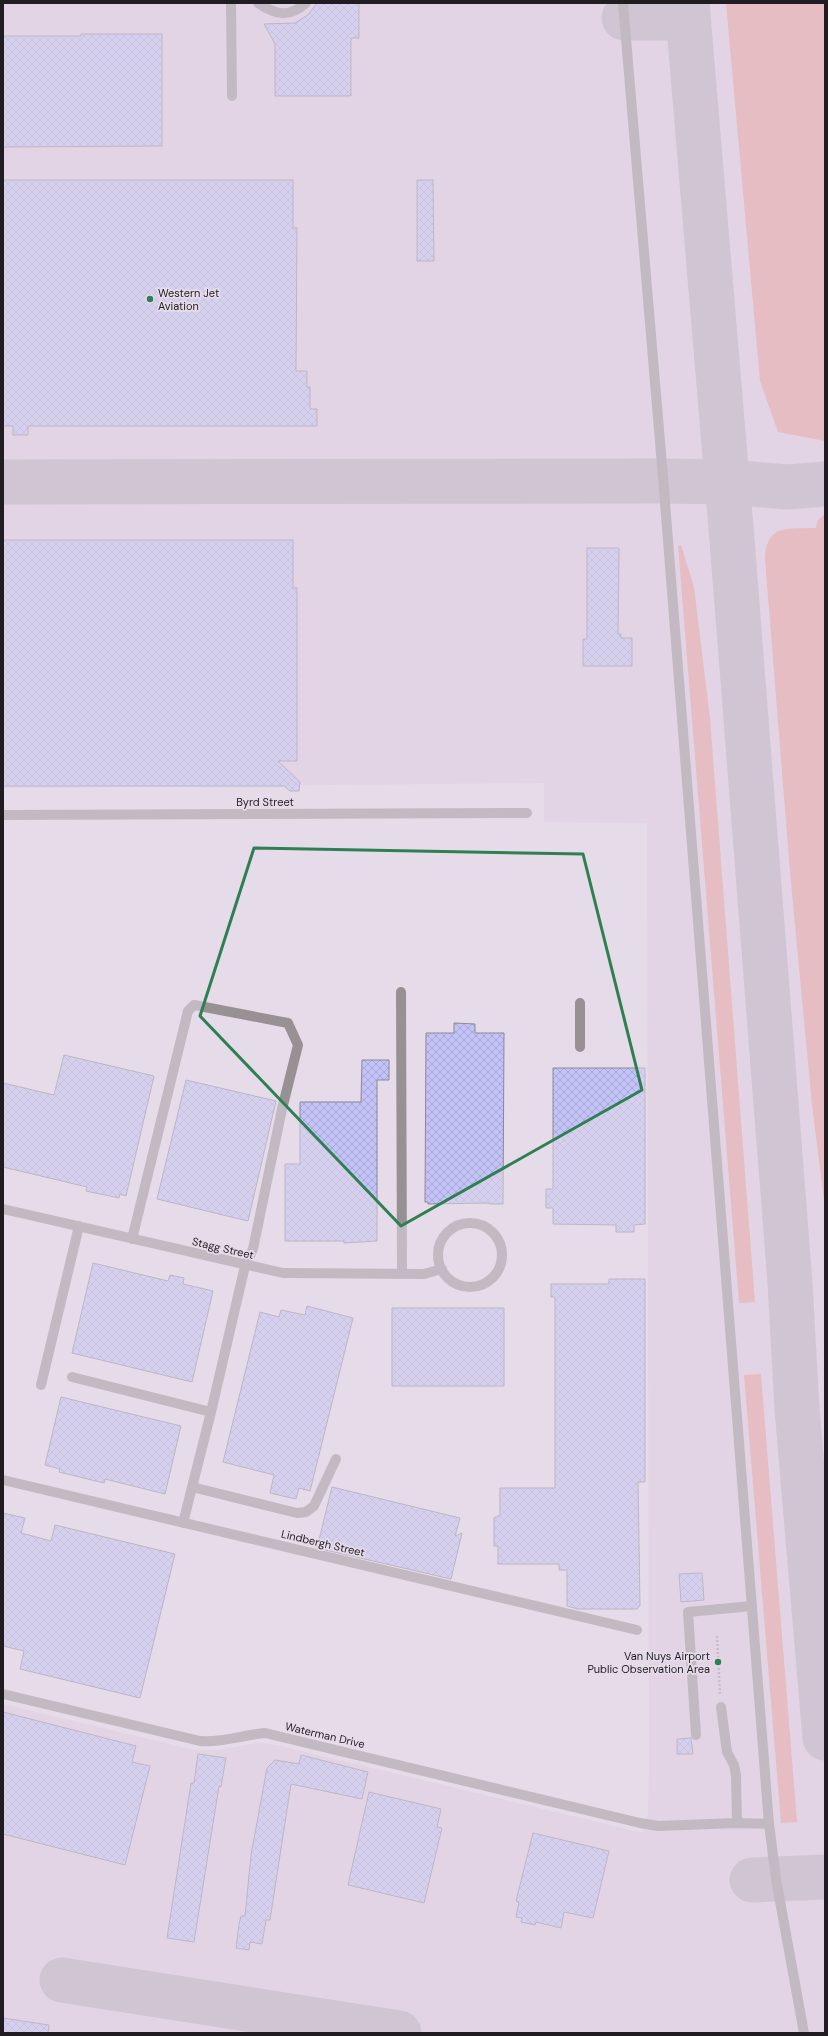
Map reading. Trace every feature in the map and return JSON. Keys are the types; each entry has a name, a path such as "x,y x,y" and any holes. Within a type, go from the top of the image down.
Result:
{"street":[{"path":"231,3 232,96"},
{"path":"258,3 269,10 286,14 296,12 306,3"},
{"path":"623,3 663,477 769,1824 776,1879 804,2033"},
{"name":"Byrd Street","path":"3,815 527,813"},
{"path":"401,992 402,1274"},
{"path":"580,1003 580,1047"},
{"path":"132,1239 188,1011 194,1006 288,1023 298,1045 282,1109 253,1249 245,1266 212,1412 182,1523"},
{"name":"Stagg Street","path":"3,1209 245,1266 283,1273 303,1275 424,1274 442,1269"},
{"path":"464,1223 474,1223 485,1226 499,1241 502,1251 500,1267 491,1280 481,1285 471,1287 461,1286 451,1281 442,1269 438,1253 440,1243 446,1234 454,1227 464,1223"},
{"path":"41,1385 79,1226"},
{"path":"72,1377 212,1412"},
{"path":"192,1487 297,1513 306,1512 314,1506 336,1459"},
{"name":"Lindbergh Street","path":"3,1480 637,1630"},
{"path":"696,1734 688,1612 752,1606"},
{"name":"Waterman Drive","path":"3,1694 200,1742 218,1742 248,1734 265,1733 640,1823 658,1826 737,1823 769,1824"},
{"path":"721,1707 727,1752 734,1765 736,1775 737,1823"}],"path":[{"path":"717,1636 721,1707"}],"highlighted area":[{"path":"254,848 583,854 642,1090 401,1226 200,1016"}],"shaded area":[{"path":"3,3 825,3 825,2033 3,2033 3,1704 194,1750 217,1750 257,1743 277,1745 643,1833 648,1813 649,1766 647,823 544,822 544,783 3,788"},
{"path":"726,3 825,3 825,441 778,432 760,381"},
{"path":"825,514 825,1209 812,1105 790,872 765,559 766,547 774,534 781,530 788,529 816,528 818,520"},
{"path":"681,545 694,587 710,718 755,1302 739,1303 678,546"},
{"path":"761,1374 797,1822 781,1823 744,1375"}],"building":[{"path":"317,3 359,3 359,38 351,38 351,96 275,96 275,44 264,24 295,23 308,15"},
{"path":"81,34 162,34 162,146 3,147 3,36 81,36"},
{"name":"Western Jet Aviation","path":"3,180 293,180 293,228 297,228 296,371 307,371 307,387 310,387 310,409 317,409 317,426 28,426 28,435 13,435 13,426 3,426"},
{"path":"417,180 433,180 434,261 417,261"},
{"path":"3,540 293,540 293,588 297,588 297,761 278,761 300,782 299,791 290,791 284,786 3,786"},
{"path":"587,548 619,548 618,634 621,634 621,638 632,638 632,666 583,666 583,639 587,639"},
{"path":"454,1023 475,1024 475,1033 504,1033 503,1204 428,1204 428,1202 425,1202 426,1033 454,1033"},
{"path":"64,1055 154,1076 126,1196 120,1194 119,1198 86,1191 87,1187 3,1167 3,1083 54,1095"},
{"path":"362,1060 389,1060 389,1080 377,1080 377,1241 344,1243 344,1241 285,1241 285,1164 300,1164 300,1102 361,1102"},
{"path":"553,1068 645,1068 645,1224 634,1225 634,1232 616,1232 616,1225 553,1224 553,1208 546,1208 546,1189 553,1189"},
{"path":"186,1080 276,1101 248,1221 157,1199"},
{"path":"93,1263 168,1281 170,1275 184,1278 183,1284 213,1291 192,1382 72,1353"},
{"path":"609,1279 645,1279 645,1482 638,1482 640,1606 637,1609 578,1609 567,1606 567,1570 559,1570 559,1564 498,1564 498,1546 494,1546 494,1518 500,1515 500,1488 555,1488 555,1297 551,1297 551,1284 609,1284"},
{"path":"307,1306 353,1318 310,1491 299,1488 296,1499 270,1493 274,1475 223,1462 260,1312 279,1317 281,1310 305,1315"},
{"path":"392,1308 504,1308 504,1386 392,1386"},
{"path":"61,1397 181,1426 165,1494 105,1479 104,1483 59,1472 60,1469 45,1465"},
{"path":"332,1487 460,1518 455,1536 462,1533 451,1579 317,1548"},
{"path":"3,1513 25,1518 21,1533 51,1541 55,1525 175,1554 140,1698 20,1669 24,1651 3,1646"},
{"path":"702,1573 704,1600 681,1602 679,1574"},
{"path":"3,1712 136,1746 132,1762 150,1766 125,1865 3,1834"},
{"path":"691,1738 693,1754 677,1754 677,1739"},
{"path":"198,1754 226,1758 221,1787 219,1786 194,1942 167,1938 191,1783 194,1783"},
{"path":"301,1755 368,1772 362,1799 291,1784 270,1920 266,1920 262,1944 250,1942 249,1950 236,1948 241,1916 245,1916 251,1855 267,1768 275,1760 299,1764"},
{"path":"369,1792 441,1809 437,1827 442,1828 424,1903 348,1885"},
{"path":"533,1833 609,1851 593,1918 564,1912 561,1928 536,1922 535,1925 521,1922 522,1918 516,1917 519,1902 516,1901"},
{"path":"3,2018 49,2025 48,2033 3,2033"}],"taxiway":[{"path":"687,3 732,540 790,1283 797,1409 825,1738"},
{"path":"624,18 688,18"},
{"path":"3,482 663,481 727,482 787,487 825,484"},
{"path":"752,1880 825,1877"},
{"path":"62,1980 399,2033"}],"place":[{"name":"Western Jet Aviation","path":"150,299"},
{"name":"Van Nuys Airport Public Observation Area","path":"718,1662"}]}
